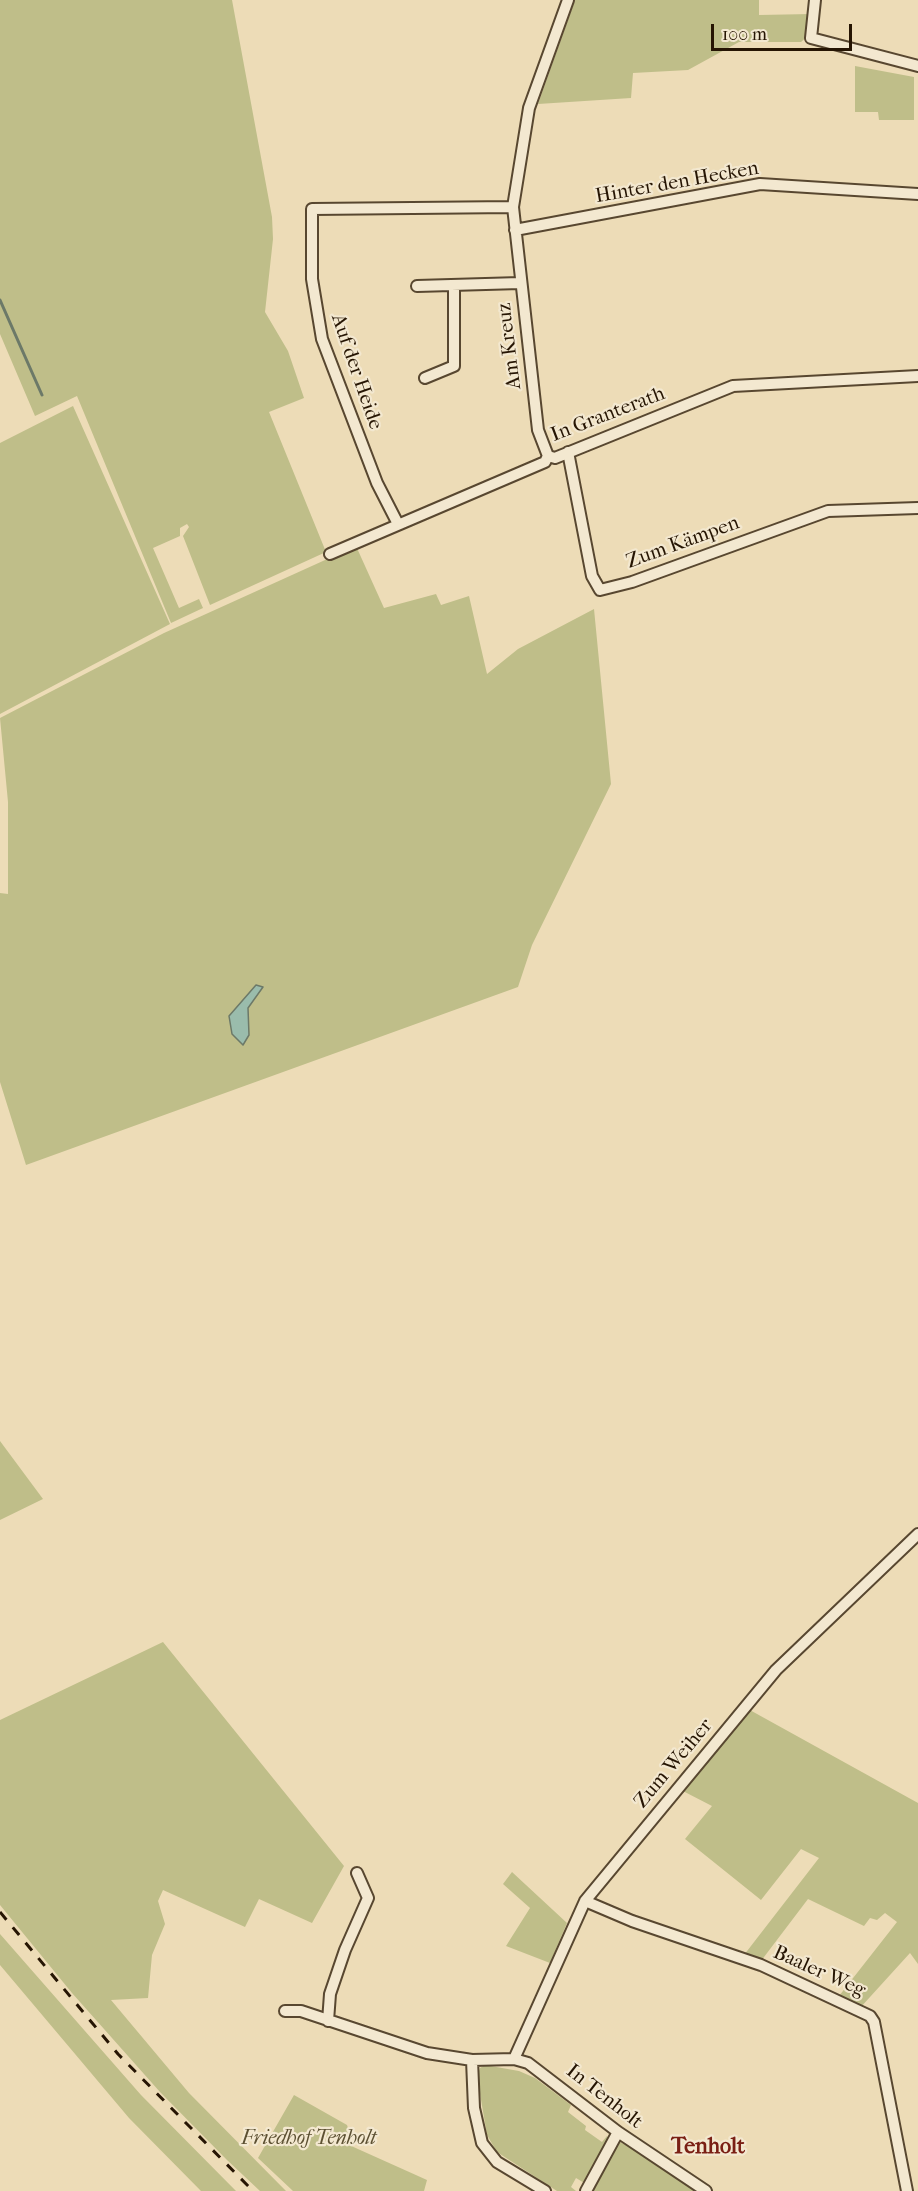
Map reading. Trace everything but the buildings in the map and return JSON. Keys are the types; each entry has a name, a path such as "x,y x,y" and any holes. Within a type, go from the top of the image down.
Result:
{"street":[{"name":"Am Kreuz","path":"548,456 538,430 513,207 529,108 567,0"},
{"path":"815,0 811,38 918,66"},
{"name":"Hinter den Hecken","path":"515,230 760,184 918,194"},
{"name":"Auf der Heide","path":"398,525 377,483 322,339 312,279 312,209 513,207"},
{"path":"417,286 520,283"},
{"path":"425,378 454,366 454,286"},
{"name":"In Granterath","path":"330,554 545,462 548,456 555,458 733,386 918,376"},
{"name":"Zum Kämpen","path":"568,452 592,576 600,590 632,582 828,511 918,508"},
{"name":"Zum Weiher","path":"513,2059 585,1901 776,1670 918,1534"},
{"path":"328,2021 334,1983 345,1950 368,1898 357,1873"},
{"name":"Baaler Weg","path":"585,1901 632,1921 761,1965 870,2016 874,2022 907,2191"},
{"name":"In Tenholt","path":"285,2011 292,2009 427,2052 472,2060 513,2059 528,2063 555,2081 618,2132 706,2191"},
{"path":"472,2060 474,2108 482,2143 497,2162 544,2191"},
{"path":"586,2191 618,2132"}],"green space":[{"path":"0,0 232,0 272,217 273,239 265,312 288,351 304,398 269,412 326,552 210,605 183,536 189,527 187,524 180,528 180,536 153,548 179,608 199,599 203,608 171,623 77,396 35,416 0,334"},
{"path":"575,0 759,0 759,15 811,14 809,35 801,42 739,42 688,70 633,73 631,98 538,104"},
{"path":"855,66 914,77 914,120 879,120 878,112 855,112"},
{"path":"73,406 170,624 0,714 0,443"},
{"path":"356,546 384,608 436,594 441,605 469,596 487,674 518,649 594,609 611,784 532,945 518,987 26,1165 0,1082 0,893 8,894 8,802 0,718 164,633"},
{"path":"0,1441 43,1499 0,1520"},
{"path":"163,1642 344,1866 312,1923 259,1899 245,1927 163,1890 158,1901 165,1924 152,1955 148,1998 111,2000 189,2093 286,2191 260,2191 227,2160 160,2092 72,1993 0,1905 0,1720"},
{"path":"748,1709 918,1803 918,1964 910,1953 860,2008 839,1996 897,1922 885,1913 877,1920 870,1918 864,1926 808,1899 761,1961 744,1955 819,1858 801,1849 761,1900 685,1839 712,1806 679,1789"},
{"path":"512,1872 567,1923 550,1963 506,1946 530,1908 503,1884"},
{"path":"0,1934 141,2095 236,2191 201,2191 129,2118 0,1965"},
{"path":"485,2065 519,2071 535,2078 571,2105 568,2112 586,2126 585,2130 602,2142 607,2136 608,2142 586,2184 576,2178 571,2187 576,2191 557,2191 497,2152 487,2135 477,2076 480,2068"},
{"name":"Friedhof Tenholt","path":"294,2095 347,2125 350,2134 349,2145 427,2180 424,2191 293,2191 258,2158"},
{"path":"619,2142 631,2147 697,2191 590,2191"}],"shaded area":[{"path":"256,985 263,987 248,1008 249,1035 243,1045 232,1034 229,1016"}],"waterway":[{"path":"0,300 42,395"}],"railway":[{"path":"0,1912 118,2054 253,2191"}],"district":[{"name":"Tenholt","path":"708,2148"}]}
